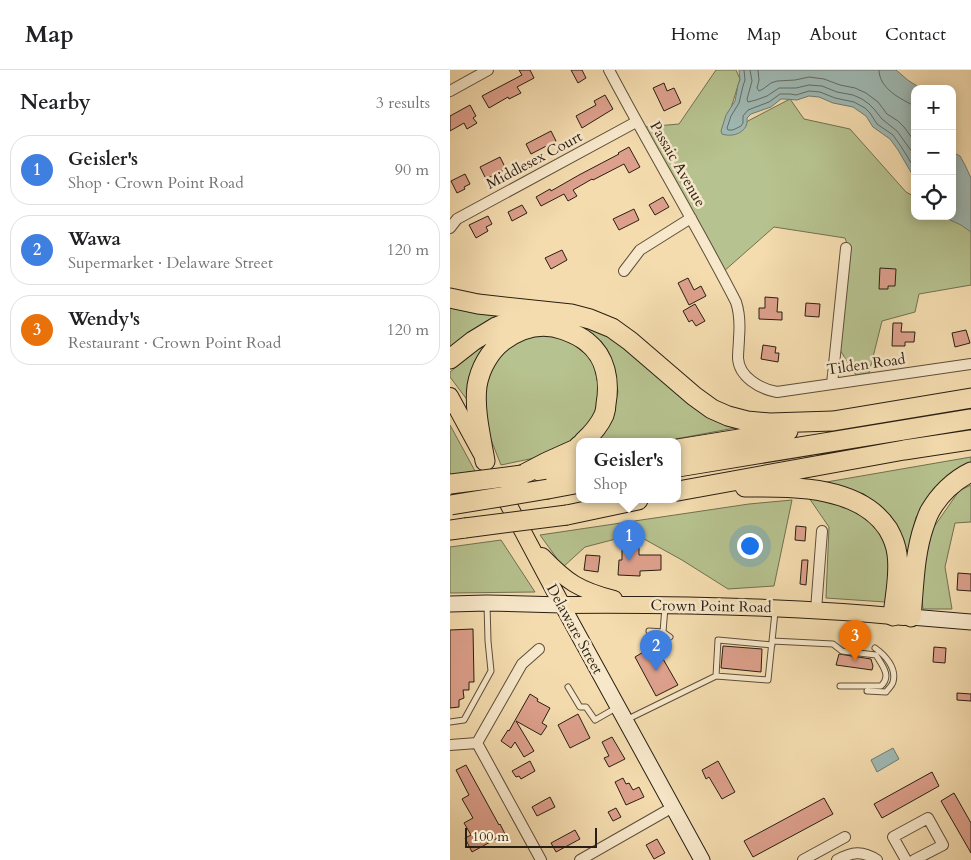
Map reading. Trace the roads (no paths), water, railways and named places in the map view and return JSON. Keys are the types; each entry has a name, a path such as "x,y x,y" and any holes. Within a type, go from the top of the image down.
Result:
{"highway":[{"path":"450,298 478,304 571,314 612,328 630,340 694,396 712,409 728,416 747,421 770,423 833,420"},
{"path":"450,359 496,327 541,311"},
{"path":"485,461 476,404 477,384 486,360 497,346 512,334 534,326 556,327 578,335 595,349 603,364 608,380 605,414 588,438"},
{"path":"681,448 802,428 833,420 971,398"},
{"path":"681,467 971,419"},
{"path":"681,490 904,450 971,440"},
{"path":"522,475 576,449"},
{"path":"450,484 576,466"},
{"path":"902,616 929,512 946,491 961,477 971,472"},
{"path":"450,505 576,484"},
{"path":"697,487 780,487 807,489 838,495 858,502 872,511 883,522 892,536 897,552 902,616"},
{"path":"458,529 567,515 624,503"}],"main road":[{"name":"Delaware Street","path":"450,396 702,860"},
{"path":"528,540 564,578 594,594 633,605"},
{"name":"Crown Point Road","path":"450,604 665,604 776,607 971,622"}],"street":[{"path":"450,91 488,70"},
{"name":"Passaic Avenue","path":"609,70 736,302 739,313 738,358 740,368 751,381 765,389"},
{"name":"Middlesex Court","path":"450,228 457,219 636,122"},
{"path":"624,271 640,250 691,218"},
{"path":"832,384 846,248"},
{"name":"Tilden Road","path":"765,389 777,392 971,364"},
{"path":"816,610 822,531"},
{"path":"477,743 522,664 539,649"},
{"path":"450,745 477,743"},
{"path":"477,743 541,860"},
{"path":"580,860 673,807"},
{"path":"906,860 894,837 928,818 943,845 914,860"},
{"path":"803,860 845,837"},
{"path":"837,860 857,852 873,857"}],"lane":[{"path":"450,722 464,720 491,671 487,603"},
{"path":"663,632 665,604"},
{"path":"626,720 716,676 768,680 776,607"},
{"path":"649,631 663,632 670,637"},
{"path":"716,676 718,640 833,644 842,651 876,655 887,675 886,682 881,686 840,686"},
{"path":"867,691 886,692 893,683 893,673 888,662 883,654 875,648"},
{"path":"568,687 580,707 586,707 595,720 618,707"}],"water":[{"path":"739,70 896,70 916,85 911,85 911,172 890,139 873,127 866,116 853,107 833,103 819,97 809,96 797,100 781,99 771,107 751,114 747,118 745,127 739,133 731,135 722,134 721,131 726,115 735,101 740,80"},
{"path":"956,154 960,156 971,178 971,232 950,220 956,220"},
{"path":"893,748 899,759 877,772 871,760"}],"place":[{"name":"Geisler's","path":"629,561"},
{"name":"Wendy's","path":"855,661"},
{"name":"Wawa","path":"656,671"}]}
